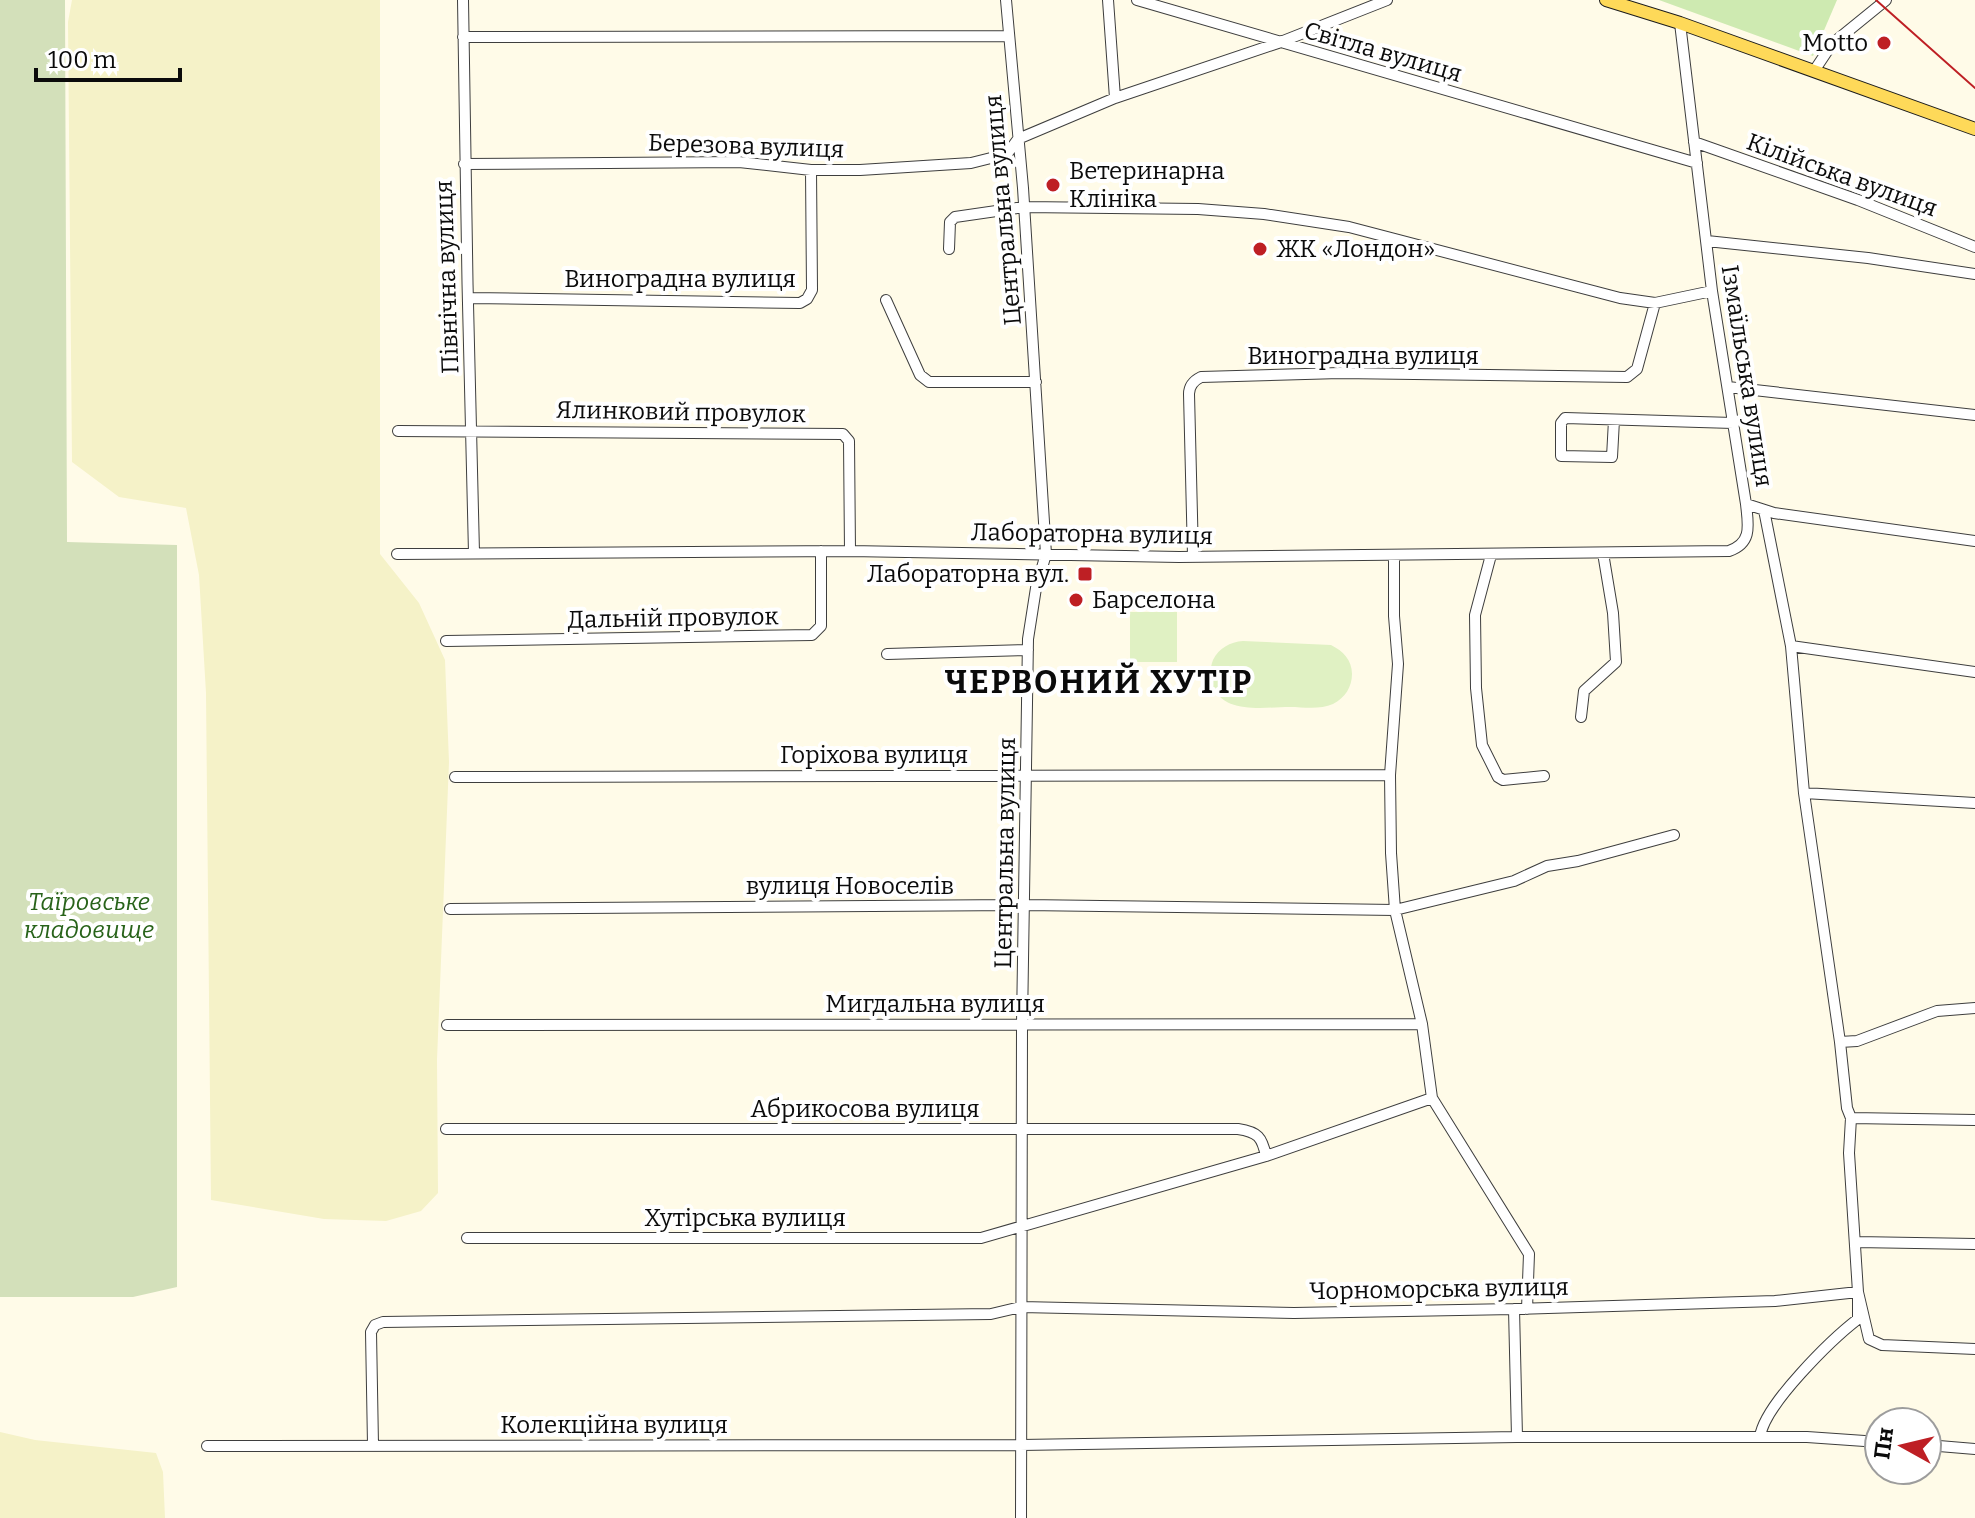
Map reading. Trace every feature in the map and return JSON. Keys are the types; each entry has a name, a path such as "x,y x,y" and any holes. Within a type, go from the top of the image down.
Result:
{"main road":[{"path":"1606,0 1680,23 1975,129"}],"street":[{"name":"Північна вулиця","path":"463,0 474,553"},
{"name":"Центральна вулиця","path":"1006,0 1024,207 1046,554 1036,588 1028,650 1022,1024 1021,1518"},
{"path":"1108,0 1115,98"},
{"path":"1137,0 1278,43 1387,0"},
{"path":"1814,71 1832,44 1886,0"},
{"name":"Ізмаїльська вулиця","path":"1680,23 1712,291 1746,504 1764,510 1975,541"},
{"path":"463,37 1009,36"},
{"name":"Світла вулиця","path":"1018,139 1115,98 1278,43 1697,163"},
{"name":"Березова вулиця","path":"464,164 739,162 811,170 894,169 971,163 1007,154 1018,139"},
{"name":"Кілійська вулиця","path":"1694,142 1858,200 1975,247"},
{"name":"Виноградна вулиця","path":"469,298 800,303 807,299 812,290 811,170"},
{"path":"949,249 950,222 955,217 1024,207 1198,209 1264,214 1349,227 1598,294 1655,303 1712,291"},
{"path":"1707,241 1868,258 1975,274"},
{"path":"886,300 920,375 929,382 1036,382"},
{"name":"Виноградна вулиця","path":"1193,556 1189,394 1192,383 1201,377 1340,373 1627,377 1637,369 1655,303"},
{"path":"1728,387 1975,415"},
{"path":"1614,420 1612,457 1561,456 1562,420 1614,420 1733,423"},
{"name":"Ялинковий провулок","path":"398,431 843,434 849,441 850,551"},
{"name":"Лабораторна вулиця","path":"397,554 850,551 1394,556 1729,551 1741,545 1749,532 1746,504"},
{"path":"1764,510 1791,646 1804,793 1847,1108 1856,1119"},
{"name":"Дальній провулок","path":"446,641 812,635 821,626 821,551"},
{"path":"1581,717 1584,691 1616,662 1613,613 1603,553"},
{"path":"1491,555 1475,615 1476,688 1482,745 1498,777 1503,780 1544,776"},
{"path":"1394,556 1398,664 1390,775 1395,910 1422,1024 1432,1098 1529,1254 1527,1309"},
{"path":"1791,646 1975,672"},
{"path":"887,654 1028,650"},
{"name":"Горіхова вулиця","path":"455,777 1390,775"},
{"path":"1804,793 1975,803"},
{"name":"вулиця Новоселів","path":"450,909 1025,905 1395,910 1514,881 1547,866 1578,861 1674,835"},
{"path":"1840,1042 1857,1041 1937,1011 1975,1008"},
{"name":"Мигдальна вулиця","path":"447,1025 1422,1024"},
{"path":"1022,1227 1266,1156 1432,1098"},
{"path":"1856,1119 1975,1120"},
{"path":"1760,1437 1766,1416 1835,1336 1858,1319 1849,1153 1856,1119"},
{"name":"Абрикосова вулиця","path":"446,1129 1238,1129 1258,1134 1266,1156"},
{"name":"Хутірська вулиця","path":"467,1238 981,1238 1022,1227"},
{"path":"1856,1242 1975,1244"},
{"path":"1858,1292 1869,1339 1874,1343 1975,1349"},
{"name":"Чорноморська вулиця","path":"1021,1307 1294,1313 1527,1309 1775,1301 1858,1292"},
{"path":"373,1445 371,1332 375,1325 383,1322 991,1314 1021,1307"},
{"path":"1514,1309 1517,1437"},
{"name":"Колекційна вулиця","path":"207,1446 1021,1445 1517,1437 1807,1437 1863,1441"},
{"path":"1943,1446 1975,1449"}],"shaded area":[{"path":"72,0 380,0 380,554 419,603 445,660 449,762 437,1060 438,1193 421,1211 386,1221 324,1219 211,1200 206,693 199,575 186,508 119,497 72,462 68,22"},
{"path":"0,1432 35,1440 156,1453 163,1472 165,1518 0,1518"}],"green space":[{"name":"Таїровське кладовище","path":"0,0 65,0 67,542 177,545 177,1287 133,1297 0,1297"},
{"path":"1659,0 1837,0 1813,56"},
{"path":"1130,612 1177,612 1177,662 1130,662"},
{"path":"1243,641 1331,645 1349,660 1352,679 1349,688 1337,702 1323,707 1257,708 1234,705 1217,694 1210,675 1215,656 1229,644"}],"tram line":[{"path":"1876,0 1975,88"}],"place":[{"name":"Motto","path":"1884,43"},
{"name":"Ветеринарна Клініка","path":"1053,185"},
{"name":"ЖК «Лондон»","path":"1260,249"},
{"name":"Лабораторна вул.","path":"1085,574"},
{"name":"Барселона","path":"1076,600"}],"district":[{"name":"ЧЕРВОНИЙ ХУТІР","path":"1099,682"}]}
